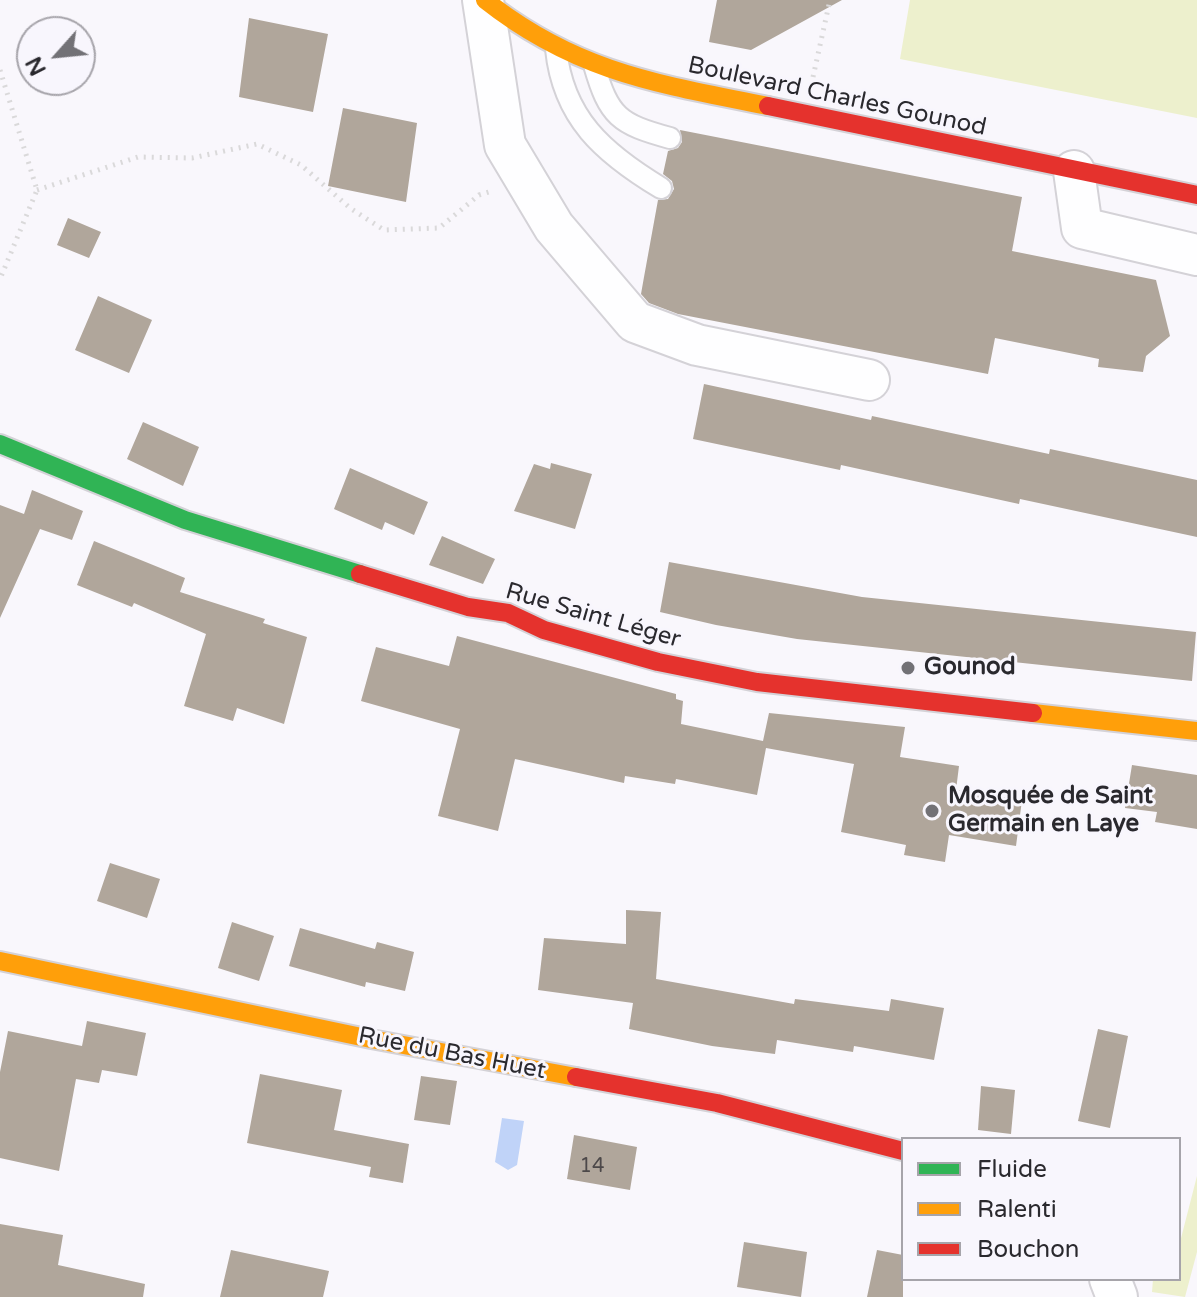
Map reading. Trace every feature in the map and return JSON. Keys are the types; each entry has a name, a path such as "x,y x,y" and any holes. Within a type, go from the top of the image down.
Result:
{"street":[{"name":"Boulevard Charles Gounod","path":"484,0 519,28 556,49 635,79 1197,195"},
{"path":"484,0 505,145 554,227 635,322 697,345 869,380"},
{"path":"1074,171 1082,228 1197,255"},
{"name":"Rue Saint Léger","path":"0,444 185,520 468,607 508,613 544,630 658,662 757,682 1197,731"},
{"name":"Rue du Bas Huet","path":"0,961 371,1039 717,1103 901,1150"}],"lane":[{"path":"556,49 559,80 574,114 624,166 661,188"},
{"path":"594,65 605,101 626,124 670,138"}],"path":[{"path":"804,116 830,0"},
{"path":"0,70 37,190 0,279"},
{"path":"37,190 138,157 192,158 257,144 301,165 350,208 384,230 439,228 479,195 526,184"}],"green space":[{"path":"910,0 1197,0 1197,118 900,59"},
{"path":"1197,1176 1197,1252 1185,1297 1152,1292 1153,1281 1181,1281 1181,1238"}],"water":[{"path":"502,1118 524,1121 517,1165 508,1170 495,1162"}],"building":[{"path":"717,0 842,0 751,50 709,42"},
{"path":"249,18 328,34 313,112 239,97"},
{"path":"343,108 417,123 406,202 328,186"},
{"path":"680,130 1022,197 1012,251 1156,280 1170,336 1146,356 1143,372 1098,367 1099,359 995,338 988,374 678,314 649,303 641,294 644,277 658,200 668,199 674,189 672,181 663,174 668,151 678,148 682,142"},
{"path":"68,218 101,232 89,258 57,245"},
{"path":"98,296 152,320 129,373 75,350"},
{"path":"704,384 871,420 872,416 1049,454 1050,449 1197,480 1197,537 1020,499 1019,504 841,465 840,470 693,439"},
{"path":"143,422 199,447 183,486 127,459"},
{"path":"551,463 592,474 575,529 514,511 534,464 550,469"},
{"path":"350,468 428,502 414,535 385,522 382,530 334,509"},
{"path":"32,490 83,511 72,540 40,529 0,618 0,505 24,514"},
{"path":"442,536 495,559 483,584 429,565"},
{"path":"94,541 185,578 180,592 265,619 263,623 307,637 284,724 237,708 233,721 184,706 206,634 134,603 132,607 77,585"},
{"path":"669,562 862,597 1196,632 1192,681 797,639 716,625 660,612"},
{"path":"457,636 676,694 676,699 683,701 681,724 763,741 769,713 905,727 900,757 959,766 956,790 1022,800 1016,846 949,835 945,862 904,855 906,845 841,832 854,764 766,748 757,795 676,779 675,784 625,776 624,783 515,759 498,831 438,816 460,729 361,701 376,647 449,666"},
{"path":"1132,765 1197,775 1197,829 1155,822 1157,812 1125,808"},
{"path":"110,863 160,879 147,918 97,901"},
{"path":"626,910 661,912 656,979 794,1004 795,999 889,1011 891,999 944,1008 934,1060 854,1046 853,1052 777,1040 775,1054 712,1046 629,1029 633,1003 538,990 544,938 626,944"},
{"path":"232,922 274,936 259,981 218,968"},
{"path":"300,928 375,949 377,942 414,952 405,991 366,982 365,987 289,966"},
{"path":"87,1021 146,1033 137,1076 102,1070 99,1083 76,1079 59,1171 0,1158 0,1072 8,1031 82,1046"},
{"path":"1098,1029 1128,1036 1110,1128 1078,1121"},
{"path":"260,1074 342,1090 334,1130 409,1144 403,1183 369,1177 371,1167 247,1143"},
{"path":"421,1076 457,1081 450,1125 414,1120"},
{"path":"981,1086 1015,1090 1011,1134 978,1130"},
{"path":"574,1135 637,1147 630,1190 567,1179"},
{"path":"0,1224 63,1235 58,1265 145,1284 143,1297 0,1297"},
{"path":"744,1242 807,1252 801,1297 737,1287"},
{"path":"231,1250 329,1271 323,1297 220,1297"},
{"path":"877,1250 901,1255 903,1297 867,1297"}],"traffic: fast":[{"path":"0,444 185,520 360,574"}],"traffic: slow":[{"path":"485,0 552,44 619,72 768,106"},
{"path":"1033,713 1197,731"},
{"path":"0,961 371,1039 576,1077"}],"traffic: jam":[{"path":"768,106 1197,195"},
{"path":"360,574 468,607 508,613 544,630 658,662 757,682 1033,713"},
{"path":"576,1077 717,1103 901,1150"}],"place":[{"name":"Gounod","path":"908,668"},
{"name":"Mosquée de Saint Germain en Laye","path":"932,811"}]}
